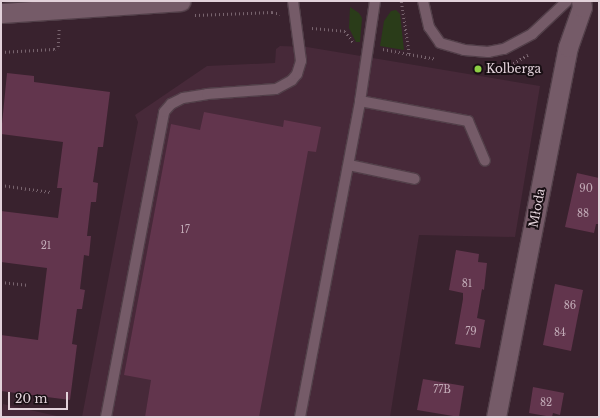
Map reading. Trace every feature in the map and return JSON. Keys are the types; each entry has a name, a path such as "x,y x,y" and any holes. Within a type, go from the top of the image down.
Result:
{"street":[{"name":"Młoda","path":"496,417 568,48 582,7 581,1"},
{"path":"1,13 184,8"}],"lane":[{"path":"106,417 164,112 175,101 190,97 276,88 292,80 297,74 301,61 293,1"},
{"path":"300,417 349,165 370,48 375,1"},
{"path":"423,1 428,27 440,43 464,50 488,52 504,49 532,34 567,1"},
{"path":"360,100 468,121 485,161"},
{"path":"349,165 415,179"}],"path":[{"path":"401,1 409,54"},
{"path":"184,8 272,12 318,30 345,31 354,45 439,60"},
{"path":"1,52 54,49 58,47 58,30 62,28"},
{"path":"485,68 506,67 533,52"},
{"path":"1,185 51,192"},
{"path":"1,282 29,285"}],"shaded area":[{"path":"280,46 307,47 540,86 515,237 419,235 390,417 82,417 138,122 135,115 207,66 275,63 276,49"},
{"path":"3,404 57,416 60,417 1,417"}],"green space":[{"path":"350,7 359,13 362,18 360,42 356,42 349,28"},
{"path":"396,10 400,14 404,50 380,46 384,21 391,11"}],"building":[{"path":"7,73 34,76 34,82 110,92 103,147 98,147 93,182 98,183 96,202 91,202 87,236 91,236 89,256 84,255 80,289 85,290 82,309 77,309 72,344 77,345 70,400 1,391 1,335 38,340 47,268 1,262 1,211 58,218 62,188 57,188 63,142 1,134"},
{"path":"204,112 283,127 284,120 321,127 316,152 308,151 259,417 145,417 151,380 124,375 171,124 200,130"},
{"path":"577,173 599,178 599,224 596,224 594,233 565,227"},
{"path":"456,250 479,254 478,262 487,263 484,290 482,289 477,318 485,320 480,348 455,344 463,299 463,293 449,290"},
{"path":"555,284 583,290 571,351 543,345"},
{"path":"423,379 464,386 459,417 417,410"},
{"path":"533,387 564,393 560,415 553,413 552,417 529,413"}],"place":[{"name":"Kolberga","path":"478,69"}]}
